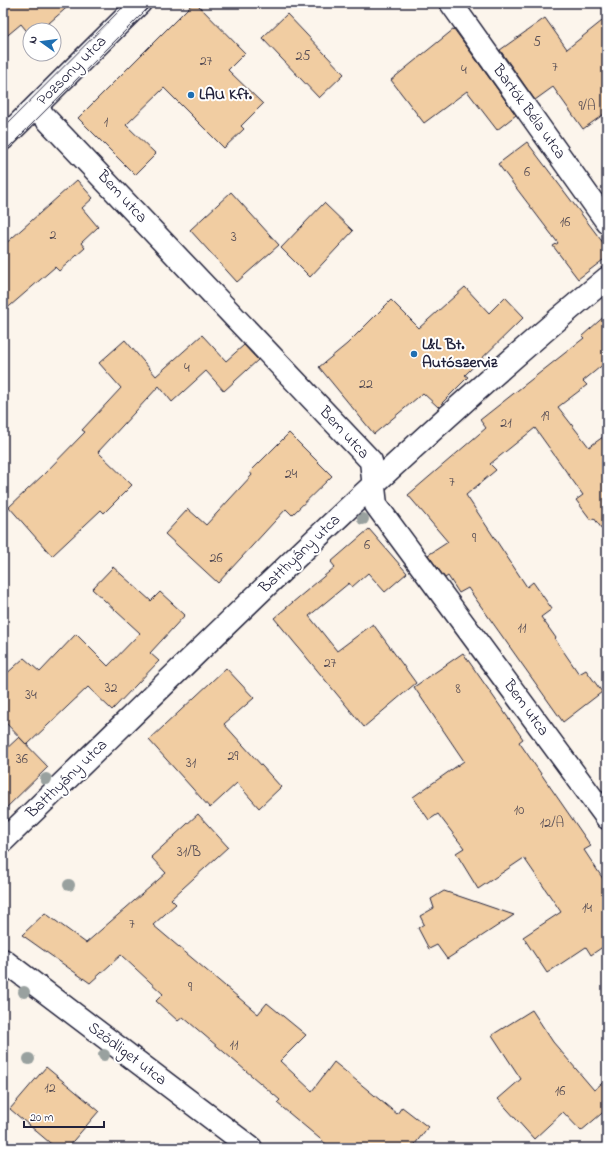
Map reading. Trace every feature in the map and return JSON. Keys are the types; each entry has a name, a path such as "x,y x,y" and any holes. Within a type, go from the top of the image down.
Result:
{"street":[{"name":"Pozsony utca","path":"3,139 36,108 140,3"},
{"name":"Bartók Béla utca","path":"451,3 607,222"},
{"name":"Bem utca","path":"36,108 371,461 376,505 607,818"},
{"name":"Batthyány utca","path":"3,841 373,484 545,329 607,278"},
{"name":"Sződliget utca","path":"3,960 251,1148"}],"building":[{"path":"3,3 72,3 50,22 22,22 22,25 21,24 3,39"},
{"path":"193,3 196,3 245,53 228,70 263,104 241,126 244,129 224,148 164,88 126,125 156,154 135,175 78,118"},
{"path":"287,14 344,74 319,98 262,38"},
{"path":"607,17 607,112 583,129 553,87 535,100 500,50 545,18 567,49"},
{"path":"454,29 516,115 497,130 467,91 424,123 391,80"},
{"path":"527,142 607,248 607,257 578,279 553,246 558,243 498,164"},
{"path":"77,180 93,198 82,208 98,227 81,243 85,248 59,271 55,267 3,312 3,246"},
{"path":"231,192 279,245 237,282 190,230"},
{"path":"324,203 353,231 310,277 281,248"},
{"path":"465,287 489,313 505,297 524,317 465,375 468,377 438,407 423,393 374,434 319,367 347,344 391,300 419,328"},
{"path":"607,314 607,365 605,363 583,381 587,385 558,407 589,447 607,434 607,536 594,518 591,520 576,500 583,495 535,428 490,464 496,470 466,495 527,587 533,582 552,609 541,617 579,674 586,670 602,692 563,722 468,588 459,593 448,576 445,578 428,555 448,542 408,495 486,428 480,420 584,338 582,336"},
{"path":"202,335 226,361 244,345 258,360 224,391 206,371 172,402 159,386 98,452 132,485 104,513 101,510 52,556 9,507 85,432 82,430 121,388 99,363 125,340 156,376"},
{"path":"289,433 332,476 292,515 286,509 218,583 165,534 188,509 206,525 252,475 250,472"},
{"path":"369,529 407,573 385,592 368,573 352,587 349,583 309,616 337,651 373,624 416,683 364,727 274,618 335,567 331,562"},
{"path":"113,567 151,601 160,592 185,615 150,653 159,661 112,710 88,687 27,745 3,720 3,677 24,658 40,672 76,634 108,666 140,633 92,589"},
{"path":"463,653 523,739 519,742 591,846 584,850 607,885 607,944 591,955 586,947 547,973 523,937 561,912 524,858 478,889 456,853 464,848 438,814 429,820 413,797 464,761 414,687"},
{"path":"226,668 254,698 224,724 281,787 259,808 237,783 210,808 149,740"},
{"path":"19,737 48,767 3,811 3,752"},
{"path":"198,814 228,847 171,899 176,904 153,925 258,1014 267,1003 306,1035 280,1061 312,1091 334,1062 397,1114 402,1107 428,1127 412,1148 331,1148 277,1103 280,1100 183,1017 178,1021 156,1001 163,994 121,955 90,983 22,935 45,913 86,943 166,873 151,857"},
{"path":"444,891 514,915 447,959 437,945 429,949 418,928 424,924 420,916 434,908 431,899"},
{"path":"532,1010 553,1042 594,1090 607,1079 607,1109 581,1131 563,1112 534,1139 498,1099 521,1079 492,1035"},
{"path":"46,1067 99,1111 67,1148 56,1148 10,1109"}],"tram line":[{"path":"3,128 127,3"},
{"path":"3,153 153,3"}],"place":[{"name":"LAU Kft.","path":"191,95"},
{"name":"L&L Bt. Autószerviz","path":"414,354"}]}
